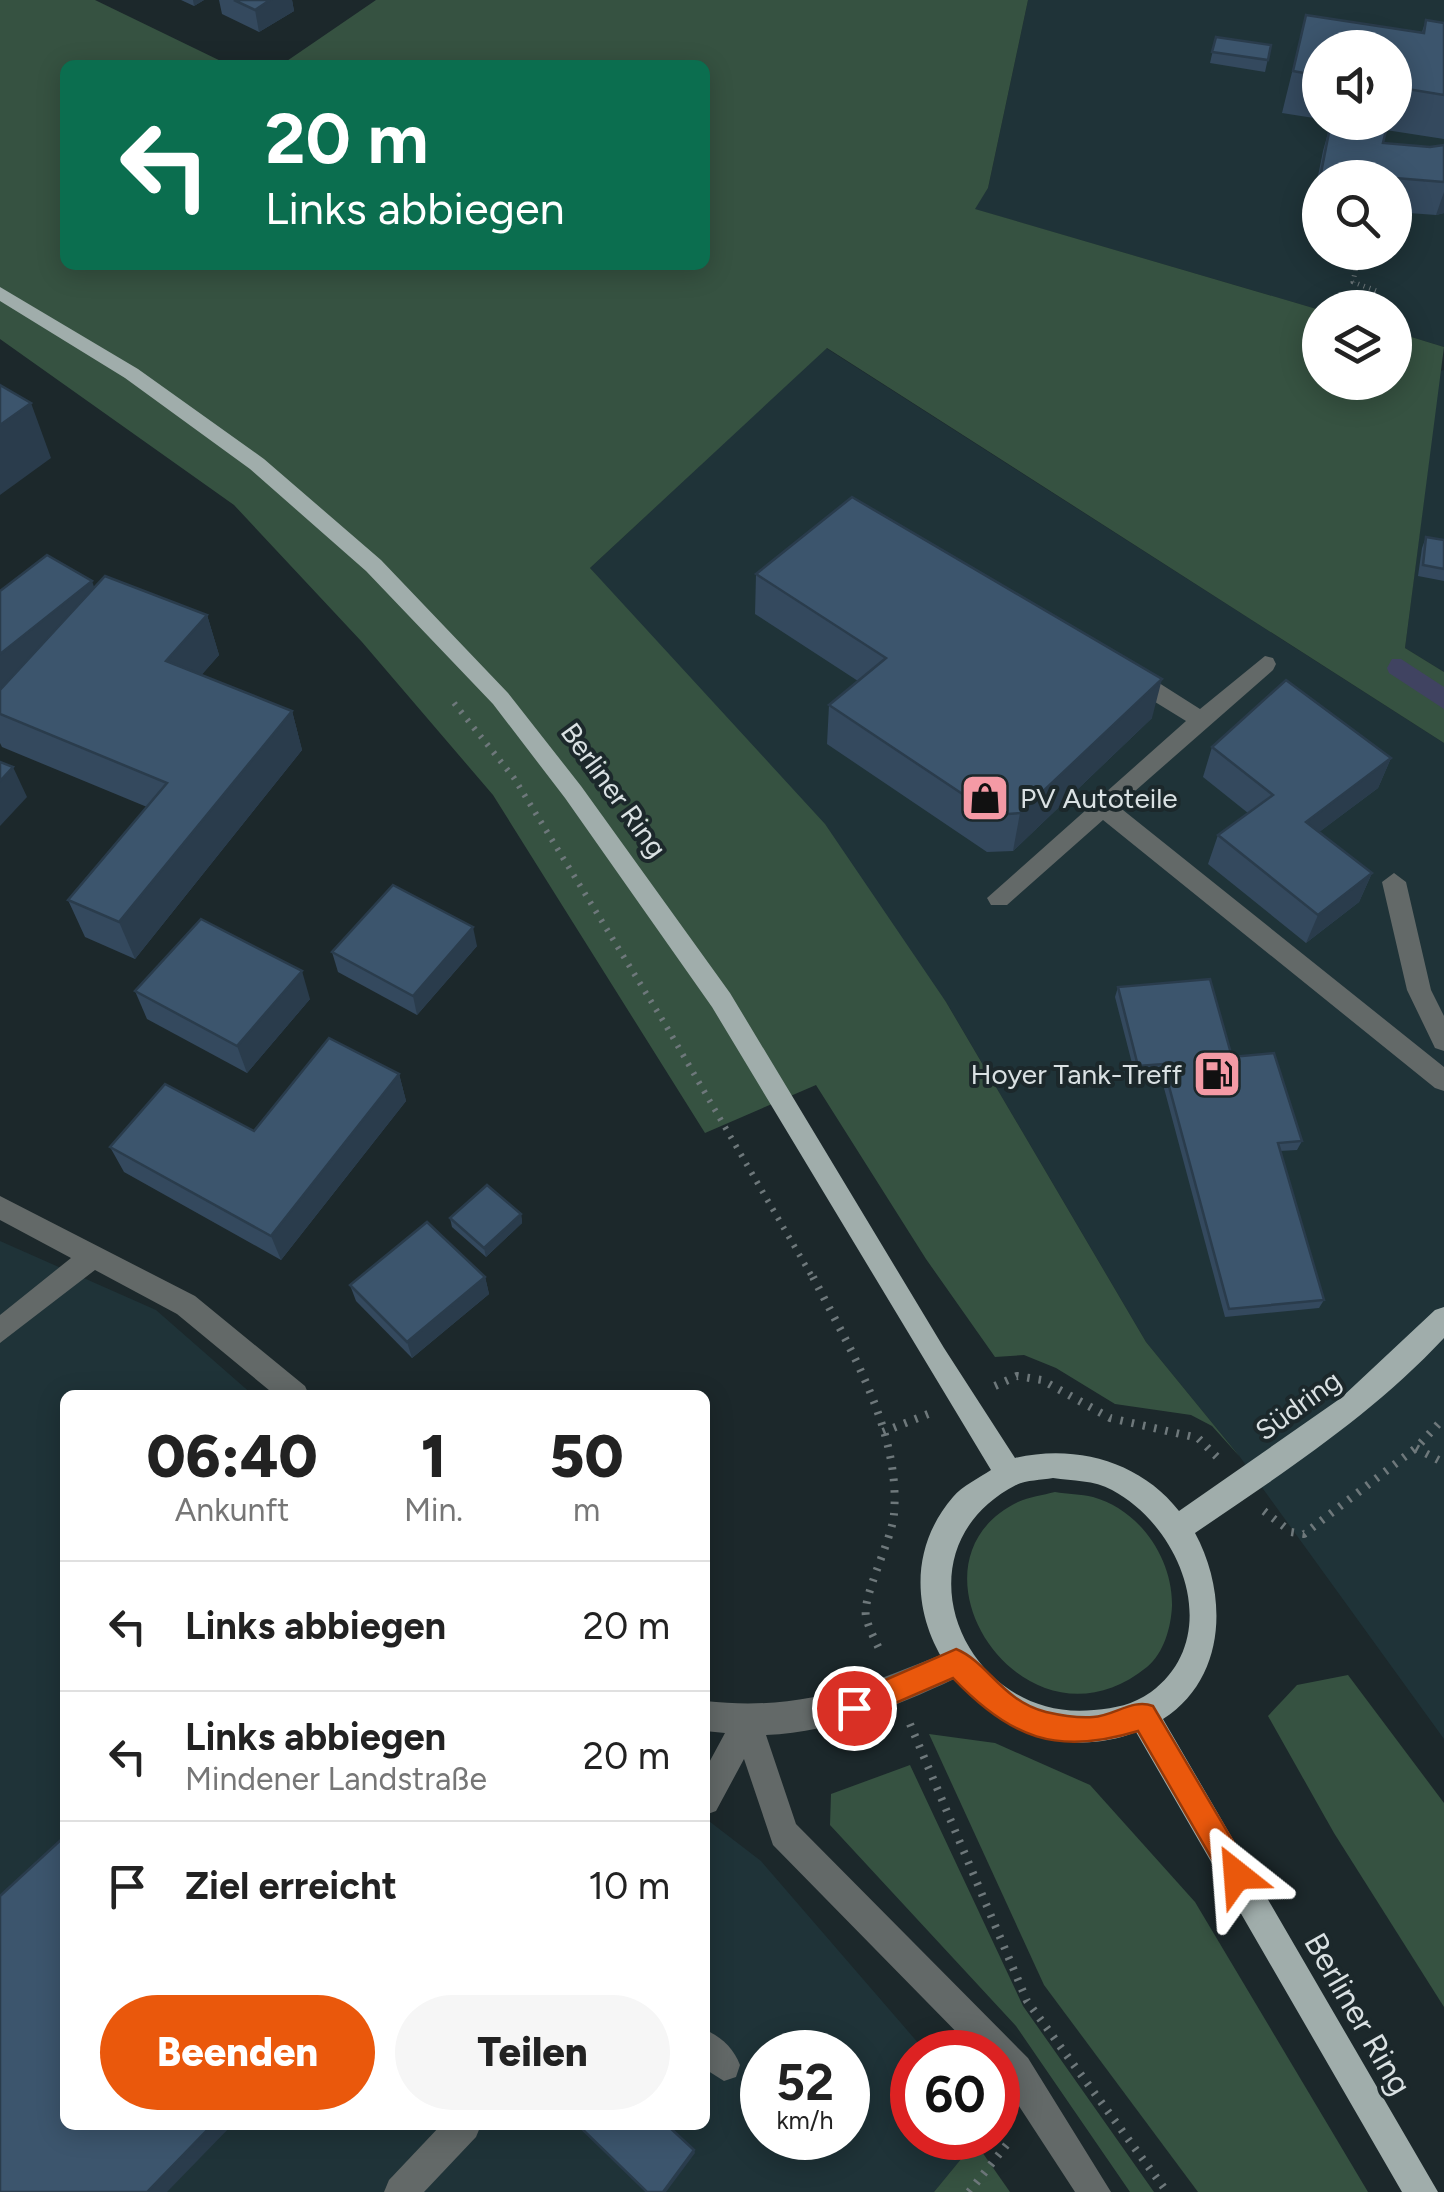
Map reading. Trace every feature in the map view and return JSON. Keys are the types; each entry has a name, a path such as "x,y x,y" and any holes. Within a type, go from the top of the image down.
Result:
{"main road":[{"name":"Berliner Ring","path":"0,293 216,431 418,608 482,677 551,759 722,1001 960,1402 1009,1474"},
{"name":"Südring","path":"1178,1528 1316,1438 1401,1368 1444,1319"},
{"path":"1054,1465 1100,1472 1143,1494 1178,1528 1201,1578 1203,1632 1183,1680 1144,1716 1095,1731 1042,1725 994,1701 956,1662 935,1607 938,1551 964,1504 1009,1474 1054,1465"},
{"name":"Berliner Ring","path":"1144,1716 1208,1821 1344,2069 1420,2192"}],"street":[{"path":"999,898 1264,664"},
{"path":"1116,667 1201,720"},
{"path":"1102,807 1444,1081"},
{"path":"1394,882 1418,990 1444,1041"},
{"path":"0,1207 186,1305 289,1390"},
{"path":"0,1331 94,1255"},
{"path":"710,1717 747,1723 854,1708 956,1662"},
{"path":"710,1791 747,1723"},
{"path":"747,1723 784,1834 1016,2070 1094,2192"},
{"path":"402,2192 459,2130"}],"path":[{"path":"1355,270 1353,282 1374,290"},
{"path":"448,695 524,794 781,1218 848,1345 883,1432 892,1469 894,1516 864,1614 1028,2001 1167,2192"},
{"path":"1304,1534 1416,1448 1444,1418"},
{"path":"1416,1448 1444,1463"},
{"path":"969,2192 1039,2104"}],"shaded area":[{"path":"1028,0 1444,0 1444,347 1412,337 1412,290 1302,290 1302,305 974,209 988,188"},
{"path":"826,348 1444,743 1444,1739 1240,1457 1146,1342 946,1002 590,568"},
{"path":"1444,370 1444,672 1405,648 1440,371"},
{"path":"0,1241 156,1310 247,1390 60,1390 60,2130 710,2130 710,1822 761,1861 907,2030 890,2030 890,2160 960,2160 934,2192 0,2192"}],"green space":[{"path":"0,0 95,0 219,60 60,60 60,270 710,270 710,60 288,60 376,0 1028,0 988,188 975,209 1302,305 1302,400 1412,400 1412,337 1444,347 1405,648 1444,672 1444,743 827,348 590,568 825,824 946,1002 1146,1342 1240,1457 1212,1426 1191,1415 1115,1404 1056,1368 1024,1355 995,1357 926,1259 816,1085 705,1133 493,795 362,642 234,505 0,339"},
{"path":"1055,1492 1093,1497 1125,1513 1160,1554 1171,1588 1170,1622 1158,1655 1147,1667 1101,1691 1058,1692 1019,1674 989,1645 971,1607 968,1567 982,1531 1018,1502"},
{"path":"1348,1675 1444,1803 1444,2007 1334,1833 1268,1716 1297,1685"},
{"path":"929,1734 995,1743 1090,1785 1195,1902 1368,2192 1198,2192 1044,1985"},
{"path":"910,1765 1023,2006 1154,2192 1130,2192 1020,2030 830,1825 831,1794"},
{"path":"960,2160 988,2160 1010,2192 934,2192"}],"water":[{"path":"1392,659 1401,659 1444,687 1444,709 1389,673 1387,668"}],"building":[{"path":"234,0 270,0 255,10"},
{"path":"1306,15 1404,30 1303,30"},
{"path":"1426,20 1444,23 1444,95 1412,90 1412,31 1424,33"},
{"path":"1302,32 1302,73 1293,71"},
{"path":"1216,37 1271,45 1268,60 1212,52"},
{"path":"1327,140 1444,145 1444,182 1412,179 1412,160 1324,160"},
{"path":"0,385 31,403 0,425"},
{"path":"852,497 1162,679 1020,813 994,815 829,705 886,658 756,574"},
{"path":"1426,537 1444,540 1444,569 1423,565"},
{"path":"47,555 92,581 0,654 0,591"},
{"path":"105,576 207,615 166,661 292,711 119,922 68,900 167,783 0,714 0,690"},
{"path":"1286,680 1391,758 1306,822 1372,873 1318,915 1218,835 1273,795 1212,747"},
{"path":"0,762 13,767 0,781"},
{"path":"393,885 473,927 413,996 332,952"},
{"path":"201,919 302,971 237,1046 135,991"},
{"path":"1210,979 1232,1057 1274,1053 1302,1141 1278,1143 1324,1300 1229,1309 1163,1064 1138,1066 1118,987"},
{"path":"329,1038 399,1074 271,1236 110,1147 165,1084 254,1131"},
{"path":"487,1185 521,1214 484,1248 450,1218"},
{"path":"427,1222 485,1277 407,1342 350,1285"},
{"path":"60,1841 60,2130 207,2130 147,2192 0,2192 0,1896"},
{"path":"583,2130 672,2130 694,2150 663,2192 647,2192"}],"place":[{"name":"PV Autoteile","path":"985,798"},
{"name":"Hoyer Tank-Treff","path":"1217,1074"}],"route":[{"path":"854,1708 956,1662 994,1701 1042,1725 1095,1731 1144,1716 1237,1875"}]}
